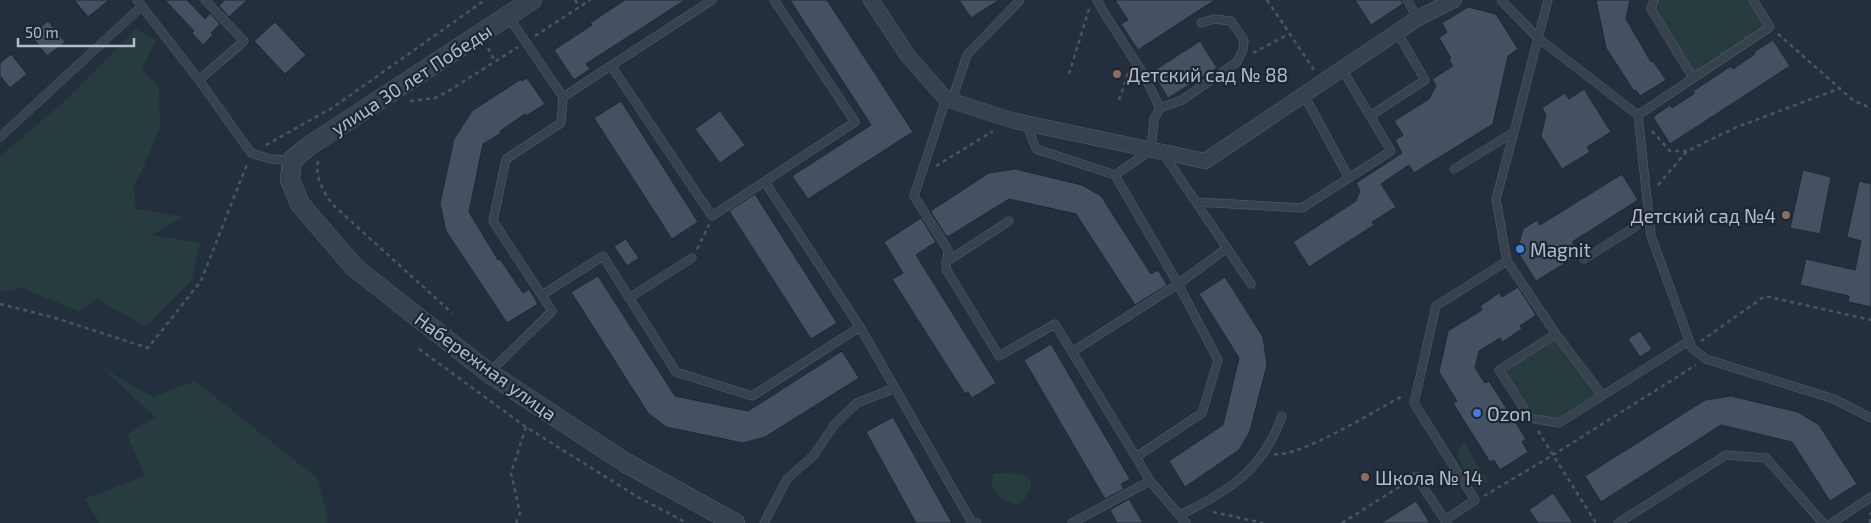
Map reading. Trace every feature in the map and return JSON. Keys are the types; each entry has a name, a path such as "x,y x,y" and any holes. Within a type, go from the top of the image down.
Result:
{"street":[{"name":"улица 30 лет Победы","path":"292,160 309,146 532,0"},
{"path":"871,0 908,56 949,100 1019,121 1205,161 1418,18 1454,0"},
{"name":"Набережная улица","path":"292,160 290,180 300,204 354,268 489,373 626,463 735,523"}],"lane":[{"path":"199,80 244,41 205,0"},
{"path":"563,97 612,67 712,0"},
{"path":"612,67 712,216 855,122 774,0"},
{"path":"1020,0 968,55 919,176 914,196 948,250 946,269 999,356 1055,324 1150,480 1186,523"},
{"path":"1097,0 1144,75 1160,108"},
{"path":"1407,0 1418,18"},
{"path":"1501,0 1538,38 1638,115 1651,236 1690,344 1706,359 1834,400 1871,418"},
{"path":"1548,0 1496,199 1507,261 1556,334 1602,395"},
{"path":"1654,0 1652,9 1693,78"},
{"path":"1638,115 1770,27 1752,0"},
{"path":"0,137 28,113 140,3 199,80 251,153 270,159 292,160"},
{"path":"489,373 552,311 492,221 506,159 561,123 563,97 508,16"},
{"path":"1201,23 1214,19 1231,21 1244,40 1243,50 1237,62 1182,100 1160,108 1154,118 1157,151 1197,202 1251,284"},
{"path":"1370,116 1425,80 1397,32"},
{"path":"1197,202 1302,208 1391,151 1342,69"},
{"path":"1304,95 1349,178"},
{"path":"1019,121 1036,149 1115,175 1178,284 1218,360 1202,413 1136,457"},
{"path":"1454,168 1514,132"},
{"path":"1115,175 1157,151"},
{"path":"765,182 860,327 971,522 977,523"},
{"path":"1584,259 1649,218"},
{"path":"946,262 1009,220"},
{"path":"1072,352 1178,284 1228,248"},
{"path":"542,295 603,256 676,372 752,396 860,327"},
{"path":"629,298 692,258"},
{"path":"1416,476 1446,522 1475,500 1414,403 1436,306 1507,261"},
{"path":"1556,334 1499,370 1530,418 1559,423 1602,395 1690,344"},
{"path":"764,523 787,479 813,456 835,424 857,403 895,388"},
{"path":"1180,515 1236,483 1266,453 1282,416"},
{"path":"1618,523 1726,455 1766,458 1823,523"},
{"path":"1072,523 1150,480"},
{"path":"1832,523 1871,497"}],"path":[{"path":"0,304 52,317 148,348 201,281 251,153 332,108 485,0"},
{"path":"574,0 579,7"},
{"path":"1267,0 1322,83"},
{"path":"1069,74 1089,9"},
{"path":"1770,27 1854,101 1871,108"},
{"path":"1237,62 1289,34"},
{"path":"1119,100 1133,57"},
{"path":"1647,198 1687,151 1737,127 1841,88"},
{"path":"406,102 435,98 447,92"},
{"path":"1638,115 1670,151 1687,151"},
{"path":"919,176 1019,121"},
{"path":"322,156 318,162 317,173 321,189 332,204 452,313"},
{"path":"692,258 712,216"},
{"path":"1690,344 1765,296 1871,320"},
{"path":"419,349 526,427 636,496 687,523"},
{"path":"1475,500 1553,455 1706,359"},
{"path":"1266,453 1281,456 1305,448 1417,388"},
{"path":"1535,426 1596,523"},
{"path":"516,523 520,513 511,473 526,427"},
{"path":"1342,523 1416,476"},
{"path":"1194,508 1263,523"},
{"path":"1870,523 1871,512"}],"green space":[{"path":"1654,0 1753,0 1770,27 1693,78 1651,9"},
{"path":"136,29 156,40 142,68 159,88 160,128 134,188 136,209 183,217 151,235 200,243 192,280 146,327 97,299 80,312 23,288 0,292 0,156 65,101"},
{"path":"1556,334 1602,395 1559,423 1530,418 1499,370"},
{"path":"104,369 153,397 195,381 317,478 328,518 327,523 100,523 85,499 145,476 127,435 155,417"},
{"path":"1464,443 1488,482 1483,484 1472,481 1463,467 1460,462 1459,452"},
{"path":"1009,472 1023,475 1031,481 1027,494 1018,505 1000,499 992,486 993,474"}],"building":[{"path":"74,0 109,0 88,17"},
{"path":"165,0 187,0 205,19 210,13 220,24 203,45 192,33 194,31"},
{"path":"225,0 247,0 229,17 219,6"},
{"path":"625,0 685,0 586,64 590,69 574,80 554,50"},
{"path":"790,0 827,0 913,132 808,199 792,176 871,125"},
{"path":"959,0 999,0 971,18"},
{"path":"1115,0 1215,0 1138,50 1121,24 1128,20"},
{"path":"1355,0 1401,0 1403,4 1371,25"},
{"path":"1596,0 1630,0 1626,19 1651,62 1653,61 1666,80 1640,96 1636,90 1634,91 1606,48"},
{"path":"1468,7 1496,14 1518,49 1508,56 1493,124 1414,173 1409,165 1381,184 1396,207 1372,222 1374,225 1309,267 1293,242 1356,201 1360,191 1356,183 1402,153 1395,140 1403,135 1394,121 1429,99 1436,86 1432,79 1453,66 1449,60 1451,58 1439,38 1447,32 1442,23"},
{"path":"48,21 65,42 47,56 31,35"},
{"path":"275,22 306,55 285,74 254,41"},
{"path":"1773,40 1790,66 1670,144 1653,117 1670,105 1672,108 1695,93 1693,91 1731,66 1733,69"},
{"path":"1200,41 1217,68 1168,98 1152,72"},
{"path":"11,54 27,74 10,88 0,76 0,63"},
{"path":"527,78 545,104 526,116 525,114 500,131 501,133 483,144 469,212 498,260 500,259 523,293 529,289 538,304 507,323 446,231 440,203 454,139 472,111 521,79 522,81"},
{"path":"1584,89 1611,132 1587,147 1590,152 1562,169 1541,136 1546,115 1542,108 1565,93 1569,99"},
{"path":"621,101 698,222 672,239 594,118"},
{"path":"720,111 745,145 720,163 695,129"},
{"path":"1015,169 1082,185 1101,196 1151,274 1158,270 1167,285 1135,305 1076,214 1009,199 949,236 946,236 931,212 932,210 989,173"},
{"path":"1803,170 1831,177 1820,234 1790,228"},
{"path":"1622,174 1638,200 1572,242 1575,246 1567,251 1572,259 1536,281 1517,251 1523,229 1537,220 1540,225"},
{"path":"1859,181 1871,184 1871,307 1848,302 1849,296 1800,285 1806,259 1855,270 1861,241 1847,237"},
{"path":"755,194 837,323 811,339 729,211"},
{"path":"921,218 936,242 916,255 996,383 972,398 968,392 965,394 892,279 903,273 884,242"},
{"path":"626,239 639,258 627,266 614,246"},
{"path":"598,276 675,396 748,411 842,351 859,378 765,437 743,443 666,427 648,413 571,292"},
{"path":"1225,277 1263,337 1267,365 1250,431 1239,450 1185,487 1169,461 1223,425 1239,358 1199,294"},
{"path":"1518,287 1536,315 1520,326 1522,329 1502,342 1500,338 1479,351 1475,368 1485,383 1489,381 1526,439 1522,442 1528,452 1500,470 1494,460 1490,462 1466,424 1453,403 1457,401 1439,372 1448,331 1482,310 1480,306 1499,293 1502,297"},
{"path":"1640,331 1652,349 1640,357 1628,339"},
{"path":"1051,344 1130,479 1121,484 1124,489 1105,499 1024,360"},
{"path":"1731,396 1798,412 1819,425 1857,484 1830,501 1792,442 1721,425 1601,502 1585,476 1705,400"},
{"path":"893,417 952,523 916,523 866,432"},
{"path":"1553,493 1573,523 1538,523 1529,510"},
{"path":"1129,499 1143,523 1117,523 1110,510"},
{"path":"1416,501 1430,523 1381,523"}],"place":[{"name":"Детский сад № 88","path":"1117,74"},
{"name":"Детский сад №4","path":"1786,215"},
{"name":"Magnit","path":"1520,249"},
{"name":"Ozon","path":"1477,413"},
{"name":"Школа № 14","path":"1365,477"}]}
